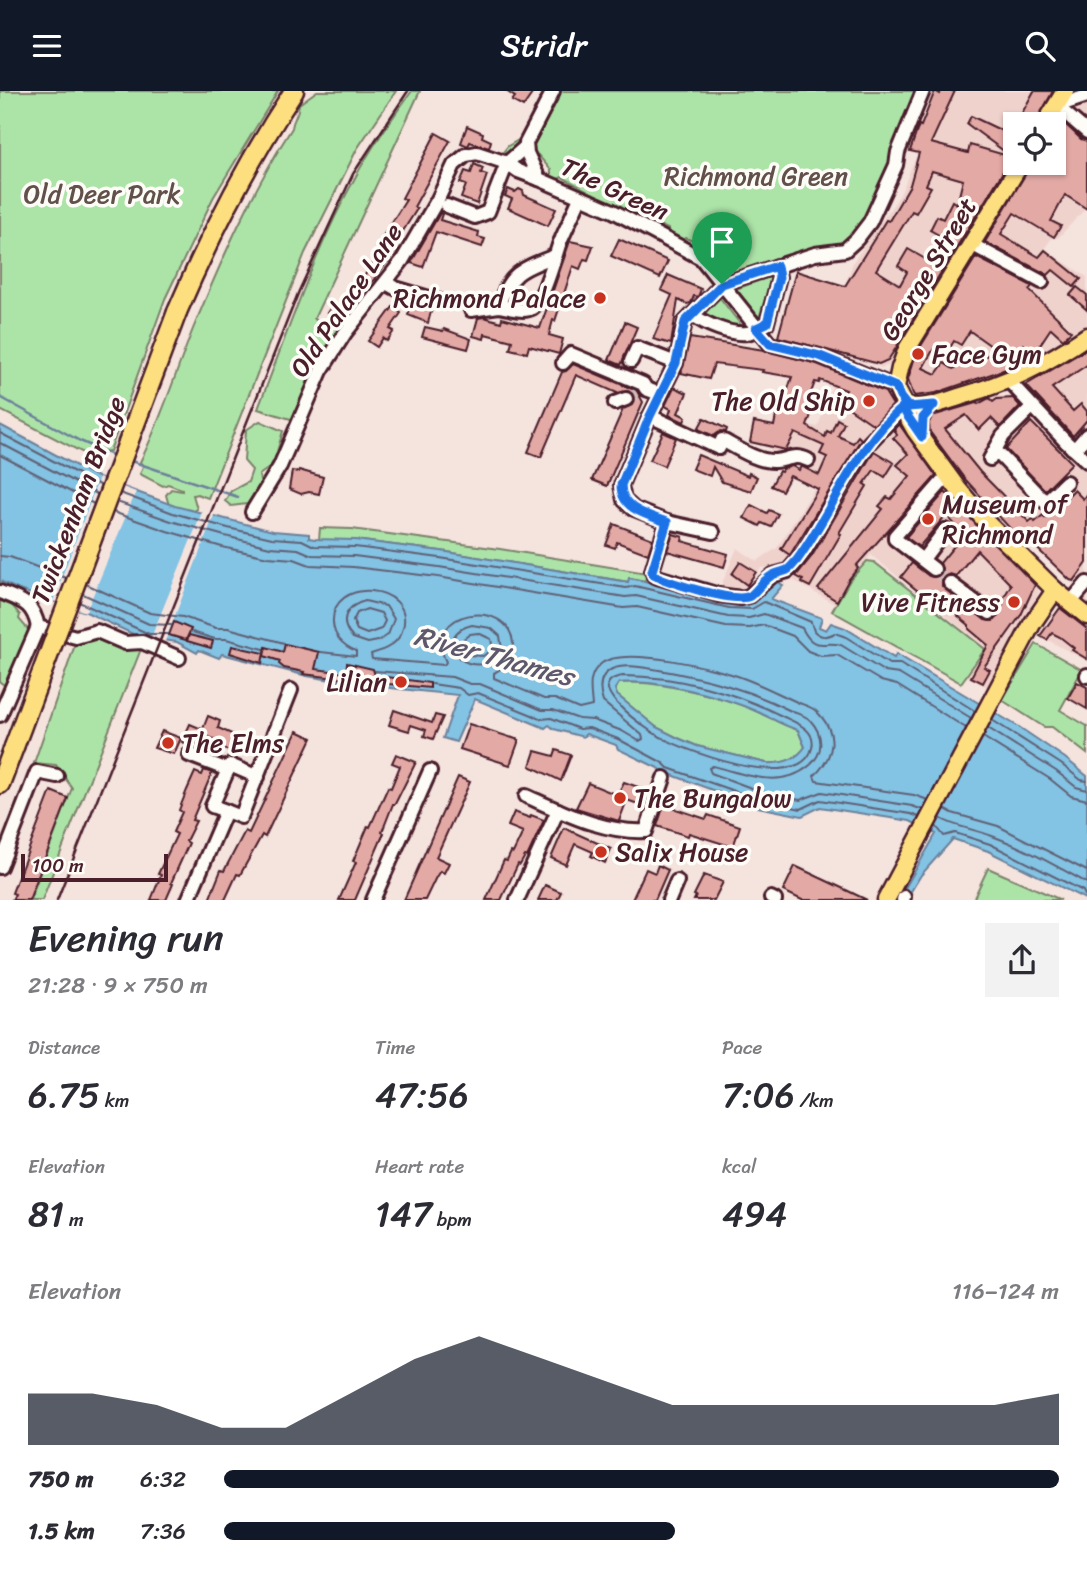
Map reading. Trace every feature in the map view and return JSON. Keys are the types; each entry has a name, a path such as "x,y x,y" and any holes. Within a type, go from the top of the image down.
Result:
{"highway":[{"name":"Twickenham Bridge","path":"0,784 177,312 203,252 237,185 294,91"}],"main road":[{"path":"1053,112 1065,91"},
{"name":"George Street","path":"896,387 907,349 1014,175"},
{"path":"905,405 934,405 1009,381 1046,363 1087,336"},
{"path":"896,387 905,405 906,414 948,475 988,524 1055,590 1087,616"},
{"path":"922,437 923,418 934,405"},
{"path":"886,900 1032,624 1055,590"}],"street":[{"path":"447,207 475,217 488,212 506,163 525,145 553,91"},
{"path":"713,532 667,522 634,509 621,493 621,485 650,416 676,363 685,322 722,284 815,254 845,250 857,239 870,222 896,165 898,152 923,91"},
{"path":"1057,106 1087,96"},
{"path":"1057,106 1087,132"},
{"name":"The Green","path":"525,145 539,179 613,211 701,258 770,344 820,356 896,387"},
{"name":"Old Palace Lane","path":"252,512 280,466 321,371 341,340 402,261 458,160 477,153 539,179"},
{"path":"471,310 499,306 522,310 532,308 541,294 580,198"},
{"path":"971,244 1042,282"},
{"path":"499,306 511,278 521,269 555,256"},
{"path":"693,315 731,331 749,334 767,323 779,277 777,266"},
{"path":"386,283 439,301"},
{"path":"631,361 637,348 676,363"},
{"path":"563,363 571,355 643,384 643,391 660,394"},
{"path":"1009,381 1087,461"},
{"path":"667,522 652,571 654,576 719,595 741,598 749,596 775,574 788,571 804,552 869,443 905,405"},
{"path":"1032,407 1003,436 993,455 1045,502 1066,482"},
{"path":"650,416 719,447 722,440 752,455 775,461 804,456"},
{"path":"1072,448 1076,448 1087,435"},
{"path":"945,530 929,562 895,539 948,475"},
{"path":"950,583 990,613"},
{"path":"1070,603 1087,583"},
{"path":"0,592 29,605 38,627 0,715"},
{"path":"38,627 76,637 97,631 125,643 142,642 179,658"},
{"path":"258,777 230,765 212,806 241,817 258,777 291,690"},
{"path":"189,755 228,770"},
{"path":"373,900 430,771"},
{"path":"0,867 37,772 58,776"},
{"path":"526,796 600,827 615,831 646,831 664,778"},
{"path":"517,900 558,810"},
{"path":"188,900 226,811"},
{"path":"669,900 677,881"}],"shaded area":[{"path":"943,91 1054,91 1043,112 1003,112 1004,175 890,365 882,368 844,355 865,295 846,283 853,262 900,195"},
{"path":"1087,100 1087,207 1058,238 1052,238 1044,249 1087,277 1087,327 1014,370 925,401 915,401 909,396 906,372 910,356 1020,175 1066,175 1066,115"},
{"path":"1087,342 1087,605 1075,586 1022,536 1017,539 966,480 963,481 928,427 931,415 937,410 975,399 978,401 988,395 1011,397 1025,387 1025,382"},
{"path":"838,369 886,389 1035,578 1039,592 987,687 960,673 982,645 871,555 836,605 771,567 761,568 746,588 734,591 720,588 737,548 757,561 777,548 822,477 793,460 775,464 769,447 774,416 818,427"},
{"path":"1061,606 1087,625 1087,661 1040,636"}],"green space":[{"name":"Old Deer Park","path":"0,91 278,91 213,198 165,299 110,451 100,452 95,459 0,410"},
{"path":"317,91 396,91 357,149 305,253 208,498 193,495 197,509 183,518 170,509 166,495 171,489 182,489 168,484 163,486 140,474 143,466 140,462 238,226 292,128 299,104"},
{"path":"412,91 420,91 314,319 341,331 294,420 258,409 303,291 341,204 369,154"},
{"name":"Richmond Green","path":"556,91 917,91 867,220 845,244 733,274 727,273 716,252 712,250 700,253 692,248 695,242 686,238 681,242 667,234 668,229 659,225 657,228 633,213 631,216 613,205 600,202 594,194 562,177 558,179 551,175 551,170 538,155 530,170 500,156 508,146 525,136"},
{"path":"772,276 760,315 758,317 736,289"},
{"path":"720,298 744,329 706,317 703,313"},
{"path":"260,421 283,431 272,469 269,468 259,475 261,486 247,504 231,506 225,501 231,491 248,482 252,470 244,461 246,430"},
{"path":"320,528 352,529 500,549 647,573 645,581 630,578 629,582 441,551 355,540 319,540"},
{"path":"867,561 874,562 985,649 961,683 832,611 850,580"},
{"path":"0,569 9,578 1,592 37,640 27,668 7,687 0,682"},
{"path":"98,638 141,649 42,900 30,900 72,788 56,765 34,763 76,642"},
{"path":"1036,644 1082,670 1060,710 1087,726 1087,754 1052,727 1044,727 1002,700"},
{"path":"619,683 670,686 744,706 798,730 805,747 793,758 783,762 766,763 697,746 656,727 617,695 615,689"},
{"path":"988,868 1061,900 973,900"}],"water":[{"name":"River Thames","path":"0,425 99,478 175,506 273,531 309,534 309,538 315,539 355,540 441,551 628,582 629,578 748,602 776,581 783,585 771,599 822,618 819,627 826,630 831,623 845,628 894,658 896,654 1019,727 1087,776 1087,900 988,851 953,839 921,875 907,898 901,895 936,834 910,821 820,807 802,816 758,807 672,775 668,780 660,777 660,769 618,749 616,745 586,734 583,737 554,729 549,725 545,728 475,699 456,742 443,738 458,695 307,676 222,654 219,658 199,650 197,653 177,642 156,639 152,643 86,612 0,581","holes":["634,682 689,690 744,706 798,730 805,747 793,758 783,762 766,763 697,746 656,727 617,695 615,689 619,683"]}],"pier":[{"path":"99,478 136,492 86,612 53,601"},
{"path":"203,510 215,513 164,644 148,645"}],"building":[{"path":"506,91 534,91 523,107 512,101 515,97"},
{"path":"935,91 940,94 941,91 955,91 931,143 968,153 970,145 1003,154 1003,172 921,305 914,301 916,314 896,348 888,360 879,364 778,337 796,271 845,286 886,220 889,221 910,185 919,153 910,151 919,125 921,126","holes":["932,171 963,180 957,204 952,201 943,219 937,216 930,230 946,239 932,263 908,249 898,266 907,272 900,285 876,270 912,211 916,213 931,187 926,185"]},
{"path":"1034,91 1053,91 1042,112 1023,112"},
{"path":"971,116 1003,131 1003,150 967,124"},
{"path":"1066,125 1087,141 1087,209 1065,195 1051,221 1061,226 1054,237 1014,213 1001,234 1039,257 1045,250 1081,279 1074,287 1053,270 1048,275 985,242 1025,175 1066,175"},
{"path":"467,126 483,133 482,137 491,141 489,148 470,142 468,146 461,143"},
{"path":"436,133 450,141 414,207 417,209 387,256 390,258 337,329 326,324 332,316 327,313 333,304 341,310 382,250 376,247 406,200 402,198"},
{"path":"474,164 483,168 481,173 487,175 477,204 461,198 466,185 460,183 465,171 471,173"},
{"path":"508,189 515,192 519,189 524,195 556,209 548,226 508,208 512,199 505,196"},
{"path":"440,213 440,220 479,232 478,237 485,239 482,247 436,232 423,267 411,263"},
{"path":"619,239 668,261 660,278 611,256"},
{"path":"570,241 593,246 588,260 584,259 580,269 573,266 555,321 553,320 549,335 563,339 559,354 529,346 527,353 510,349 512,341 485,334 484,339 473,336 478,318 484,317 501,322 502,318 540,328"},
{"path":"976,257 1032,286 1029,290 1071,331 1063,339 1051,328 1035,352 1023,344 1012,361 1017,364 936,393 915,396 908,379 916,354","holes":["970,331 998,351 953,369 944,363 936,374 923,368 933,350 945,356 954,341 961,345"]},
{"path":"668,275 701,289 698,297 694,296 691,303 678,300 671,344 653,339 672,295 661,290"},
{"path":"1077,287 1087,295 1087,310 1070,295"},
{"path":"412,302 432,308 428,323 408,315"},
{"path":"393,307 401,313 390,329 394,331 387,341 383,338 377,347 368,341"},
{"path":"625,322 637,327 621,365 609,360"},
{"path":"425,327 444,329 471,339 468,349 422,337"},
{"path":"690,338 764,350 817,364 885,392 893,405 874,425 840,402 846,390 820,380 819,383 815,382 809,398 816,401 807,426 825,437 827,431 831,433 837,419 844,423 838,436 853,443 858,436 861,439 790,555 781,549 818,489 790,476 782,491 771,486 779,471 792,466 799,470 801,466 819,475 827,457 820,454 824,446 795,433 786,450 750,442 754,422 774,426 779,401 784,401 792,377 762,372 763,370 714,364 709,379 681,373"},
{"path":"1087,349 1087,365 1052,388 1073,411 1081,404 1087,411 1087,420 1073,436 1026,385"},
{"path":"573,364 637,391 643,402 607,486 592,480 623,409 634,401 634,395 628,391 617,393 576,375 541,457 528,452 562,372"},
{"path":"674,387 687,393 678,413 686,417 684,422 669,415 671,409 665,406"},
{"path":"989,398 993,402 997,399 1013,398 1020,406 1000,427 991,418 979,430 966,415 945,429 980,472 1029,522 1033,519 1035,522 1043,515 1045,518 1074,490 1083,499 1087,493 1087,563 1074,581 1020,532 1016,535 964,478 930,432 929,423 932,416 978,404"},
{"path":"704,418 727,429 726,432 721,431 714,436 698,429"},
{"path":"1031,422 1072,463 1045,490 1006,449"},
{"path":"899,424 936,476 856,566 858,568 837,601 818,589 883,509 879,506 887,497 891,499 910,476 897,465 908,454 893,438 897,435 894,430"},
{"path":"663,432 676,438 664,466 650,460"},
{"path":"874,451 894,463 885,477 874,470 810,587 802,583 803,580 796,576 812,556"},
{"path":"698,455 748,476 749,473 757,477 751,491 722,482 713,467 710,476 692,469"},
{"path":"299,470 323,477 319,494 301,494 289,489 292,471"},
{"path":"945,492 1035,585 1021,615 984,667 990,670 983,683 971,677 988,645 940,599 935,605 901,577 912,563 929,576 938,577 942,571 940,563 964,534 946,515 919,547 906,537","holes":["977,550 1011,585 1000,604 1003,605 997,618 993,621 985,620 942,586 943,577 950,574 956,576"]},
{"path":"751,505 767,513 769,510 778,514 771,527 762,523 760,526 744,518"},
{"path":"614,524 653,539 648,554 617,542 615,548 606,545"},
{"path":"673,534 683,537 682,541 728,554 724,567 667,551"},
{"path":"740,562 756,572 747,585 732,574"},
{"path":"1060,608 1087,629 1087,659 1052,633 1047,640 1040,636"},
{"path":"174,622 191,629 186,640 169,635"},
{"path":"189,635 213,641 211,648 187,641"},
{"path":"285,644 319,652 315,669 346,673 347,663 373,669 376,679 368,682 303,674 304,672 284,668 279,664 280,661 264,656 266,647 283,652"},
{"path":"232,646 264,653 262,663 230,653"},
{"name":"Lilian","path":"379,676 430,683 430,688 378,683"},
{"path":"1077,682 1087,687 1087,709 1068,698"},
{"path":"394,710 432,723 435,715 443,717 433,739 424,736 426,730 411,725 409,731 389,725"},
{"path":"208,716 220,721 218,728 243,739 236,754 217,746 219,741 201,734"},
{"path":"190,724 202,729 195,747 182,742"},
{"path":"469,724 519,740 510,765 460,749"},
{"name":"The Elms","path":"162,731 181,738 174,754 154,748"},
{"path":"297,731 312,738 265,837 262,835 240,875 237,874 225,900 209,900 221,870 224,871 245,831 249,833"},
{"path":"556,750 571,755 561,781 530,766 535,751 554,756"},
{"path":"396,754 416,762 393,804 382,832 384,833 355,900 339,900 368,826 370,827 388,787 391,788 400,766 392,763"},
{"path":"204,770 212,773 192,820 196,821 186,841 189,843 171,883 173,884 166,900 151,900 161,875 158,874 177,834 173,832 182,812 179,810 187,790 195,772 202,775"},
{"path":"458,777 470,782 436,857 449,863 444,873 440,871 436,877 425,900 404,900"},
{"path":"624,782 644,789 638,804 627,800 619,821 576,808 588,783 617,795"},
{"path":"51,791 68,798 29,900 12,900 15,894 12,893"},
{"path":"664,805 706,819 708,815 740,826 733,847 657,826"},
{"path":"514,812 544,820 527,857 518,864 501,900 486,900 504,860 507,861 511,852 513,853 523,832 508,826"},
{"path":"564,828 611,849 605,863 591,856 593,852 575,844 566,865 551,858"},
{"path":"658,865 668,870 655,900 632,900 646,869 655,873"},
{"path":"795,866 867,900 802,900 783,891"},
{"path":"704,875 723,882 714,900 694,900 694,895"},
{"path":"545,885 561,892 557,900 538,900"}],"waterway":[{"path":"0,397 80,441 115,456"},
{"path":"128,460 238,497"}],"tunnel":[{"path":"626,399 640,393"},
{"path":"934,569 950,583"}],"railway":[{"path":"57,900 299,291 353,174 408,91"}],"place":[{"name":"Richmond Palace","path":"600,298"},
{"name":"Face Gym","path":"918,354"},
{"name":"The Old Ship","path":"869,401"},
{"name":"Museum of Richmond","path":"928,519"},
{"name":"Vive Fitness","path":"1014,602"},
{"name":"Lilian","path":"401,682"},
{"name":"The Elms","path":"168,743"},
{"name":"The Bungalow","path":"620,798"},
{"name":"Salix House","path":"601,852"}],"route":[{"path":"777,266 779,277 767,323 756,328 770,344 820,356 885,381 896,387 908,407 934,405 923,418 922,437 906,414 905,405 895,414 852,468 804,552 786,573 775,574 749,596 741,598 719,595 654,576 652,571 667,522 634,509 621,493 621,485 650,416 676,363 685,322 722,284 777,266"}]}
